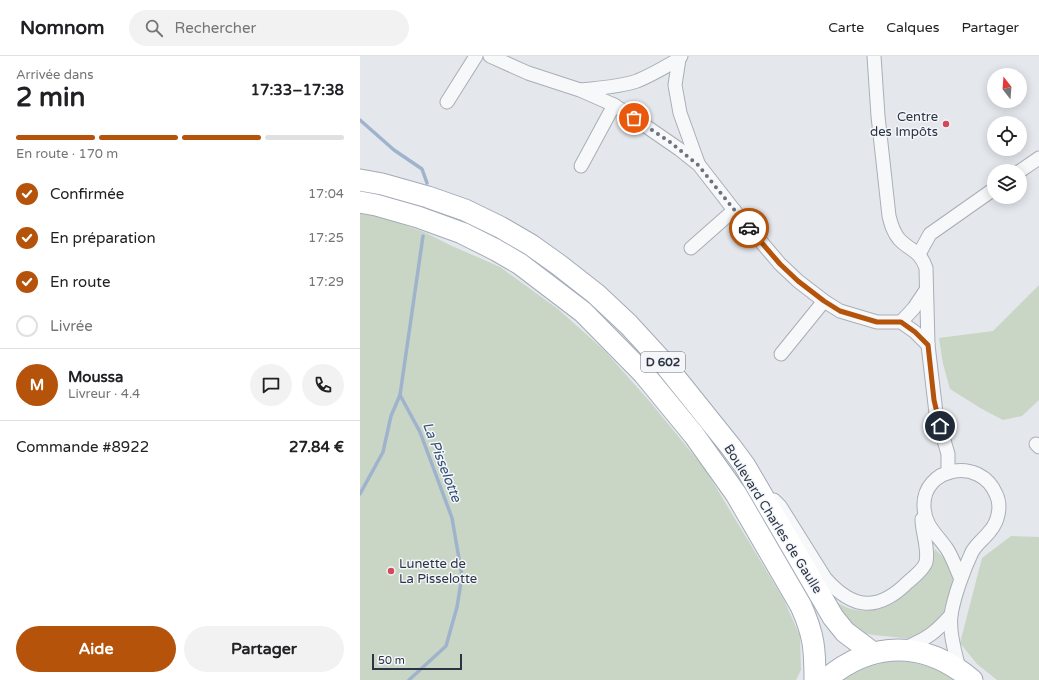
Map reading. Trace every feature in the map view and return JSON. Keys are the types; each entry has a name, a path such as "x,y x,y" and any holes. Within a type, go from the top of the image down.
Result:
{"main road":[{"name":"Boulevard Charles de Gaulle","path":"360,180 428,196 465,210 500,227 531,246 559,265 596,294 629,325 662,361 712,422 745,466 833,617 845,632 873,653"},
{"name":"Boulevard Charles de Gaulle","path":"360,202 376,205 442,225 496,250 520,264 583,312 644,374 694,435 736,494 801,606 809,622 814,639 815,680"},
{"path":"825,680 847,664 873,653 901,650 922,653 941,659 965,674"}],"street":[{"path":"447,102 476,56"},
{"path":"490,56 528,73 580,90 614,105 660,135 698,165 780,264 798,281 840,311 877,322 901,322 915,332 928,345"},
{"path":"874,56 878,116 889,216 892,228 900,239 919,254 926,268 928,345 936,413 948,454 948,473"},
{"path":"580,90 607,88 636,81 655,73 680,58"},
{"path":"680,58 675,85 680,114 698,165"},
{"path":"581,166 614,105"},
{"path":"1027,166 1039,158"},
{"path":"919,254 930,234 987,194"},
{"path":"691,248 734,210"},
{"path":"901,322 914,308 926,290"},
{"path":"781,354 824,301"},
{"path":"745,466 780,506 825,578 844,596 854,601 866,603 874,603 891,597 898,592 926,563 922,521 926,495 931,486 939,478 948,473 964,470 972,472 986,480 993,487 997,496 999,506 998,515 990,532 977,543 973,551 961,579 951,615 951,632 965,674"},
{"path":"924,505 928,523 931,529 940,538 952,558 961,579"},
{"path":"901,650 925,640 937,631 951,615"}],"green space":[{"path":"360,212 376,215 424,232 500,267 558,309 605,351 651,403 705,469 784,600 800,636 801,670 796,680 360,680"},
{"path":"1039,285 1039,400 1022,416 1003,420 950,389 943,364 939,338 993,331"},
{"path":"1011,536 1039,537 1039,680 997,680 977,664 960,643 982,558"},
{"path":"935,549 947,561 952,571 953,581 948,603 936,627 913,639 862,633 851,626 832,598 854,610 862,611 886,607 894,603 921,575 931,563"},
{"path":"894,661 926,666 948,675 955,680 841,680 866,668"}],"waterway":[{"name":"La Pisselotte","path":"360,120 394,150 422,169 427,183"},
{"name":"La Pisselotte","path":"360,494 383,452 391,416 400,395 423,236"},
{"name":"La Pisselotte","path":"400,395 420,432 452,518 462,576 457,607 446,646 409,680"}],"way so far":[{"path":"634,118 670,142 698,165 749,228"}],"place":[{"name":"Centre des Impôts","path":"946,124"},
{"name":"Lunette de La Pisselotte","path":"391,571"}],"route":[{"path":"749,228 780,264 798,281 824,301 840,311 877,322 901,322 915,332 928,345 934,400 940,426"}]}
